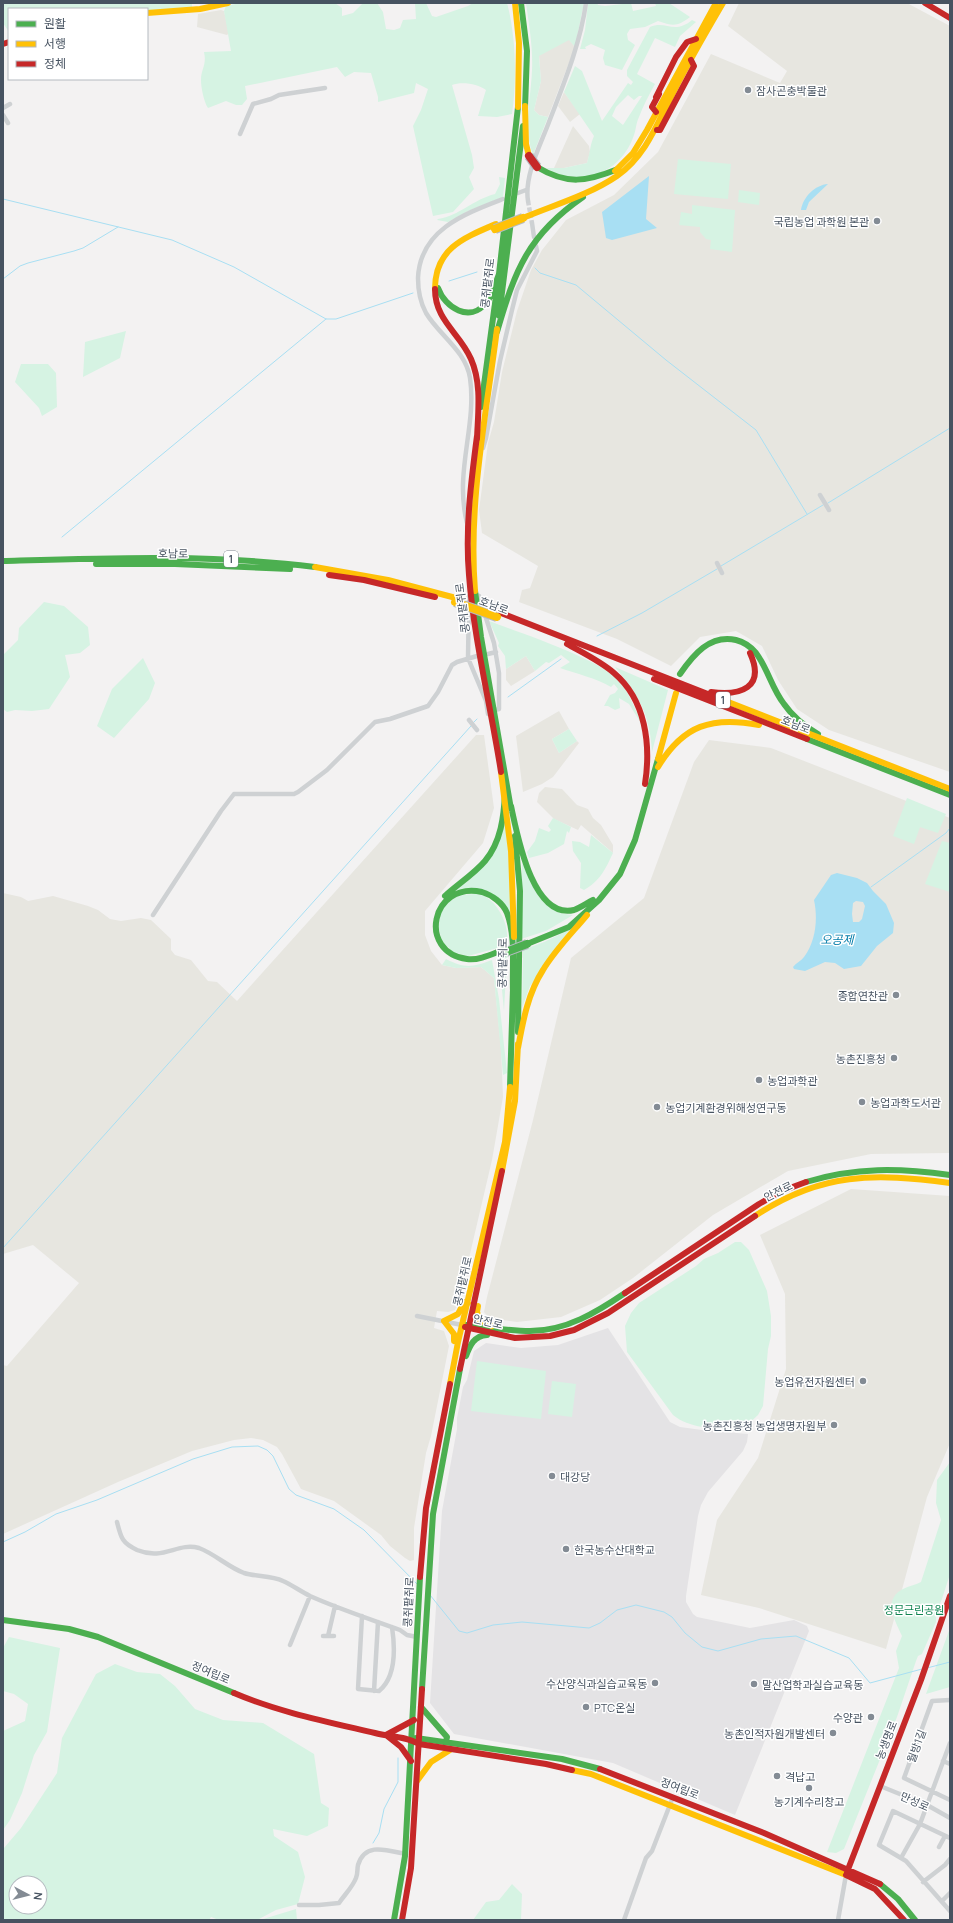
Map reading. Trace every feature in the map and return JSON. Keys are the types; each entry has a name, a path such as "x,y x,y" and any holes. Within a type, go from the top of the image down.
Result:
{"main road":[{"path":"148,13 200,9 228,3"},
{"name":"콩쥐팥쥐로","path":"474,595 470,575 469,529 477,439 499,274 519,99 519,43 515,3"},
{"name":"콩쥐팥쥐로","path":"402,1920 411,1868 416,1785 411,1761 417,1740 414,1720 417,1637 426,1508 458,1342 467,1326 476,1299 512,1123 516,1091 520,891 511,806 476,631 473,534 480,455 525,106 527,51 521,3"},
{"path":"497,332 520,262 544,229 571,205 606,184 633,153 657,111 657,104 690,44 694,41 716,3"},
{"path":"477,439 478,382 466,348 444,320 438,309 435,297 437,268 448,249 461,239 581,194 617,172 640,155 657,128 723,3"},
{"path":"924,3 950,18"},
{"path":"657,111 652,107 656,97 687,42 694,41"},
{"path":"525,106 526,144 530,156 537,167 558,179 570,181 594,179 617,172"},
{"path":"495,227 461,245 452,253 443,265 440,275 438,287 440,295 445,303 458,311 466,312 475,310 485,305 491,295 499,274"},
{"name":"호남로","path":"3,561 174,558 274,562 357,573 391,580 496,614 950,789"},
{"name":"호남로","path":"3,567 175,564 276,568 364,580 455,600"},
{"name":"호남로","path":"496,614 789,733 950,795"},
{"path":"691,688 720,694 737,693 747,688 754,679 756,669 755,661 742,647 733,644 720,644 707,649 696,658 682,675 689,659 703,646 710,642 725,639 742,642 756,654 777,696 795,718 824,738 846,749"},
{"path":"567,644 600,663 615,674 626,686 639,708 647,731 647,788"},
{"path":"518,1048 525,1013 539,976 549,960 599,897 620,874 628,858 635,840 647,788 674,692"},
{"name":"콩쥐팥쥐로","path":"394,1920 405,1854 421,1707 433,1514 463,1355 467,1326 468,1302 504,1142 512,1069 515,897 513,862 505,793 493,712"},
{"path":"647,788 662,758 675,742 690,730 708,722 735,721 789,733"},
{"path":"505,793 501,825 486,860 439,900 432,912 431,930 436,942 444,954 454,960 470,963 527,943 568,923 599,897"},
{"path":"511,806 525,862 536,887 547,903 558,909 569,911 584,906 599,897"},
{"path":"505,951 467,959 448,952 442,946 435,928 435,919 438,909 454,894 464,892 483,893 500,902 508,918 513,992"},
{"name":"안전로","path":"492,1331 531,1331 564,1326 597,1312 759,1204 806,1180 842,1171 876,1168 912,1170 950,1175"},
{"name":"안전로","path":"467,1326 492,1331 515,1338 550,1336 574,1330 592,1322 773,1204 817,1186 848,1178 875,1176 907,1177 950,1183"},
{"path":"463,1355 466,1356 470,1344 478,1336 492,1331 492,1325 488,1325 479,1319 477,1312 479,1300 476,1299"},
{"path":"458,1342 454,1341 454,1334 444,1321 458,1314 464,1302 468,1302"},
{"name":"농생명로","path":"847,1872 921,1680 950,1596"},
{"name":"정여립로","path":"3,1620 69,1628 98,1637 255,1702 312,1718 386,1735 417,1740 446,1742 577,1762 624,1783 883,1885 898,1899 915,1920"},
{"path":"417,1637 421,1637 421,1651 424,1663"},
{"path":"421,1707 447,1737 446,1742"},
{"path":"411,1761 401,1747 386,1735 401,1728 410,1720 414,1720"},
{"name":"정여립로","path":"417,1740 451,1749 572,1769 624,1783"},
{"path":"416,1785 422,1772 430,1763 451,1749"},
{"name":"정여립로","path":"847,1872 874,1889 904,1920"}],"street":[{"path":"528,201 526,190 535,158 577,47 586,3"},
{"path":"240,134 253,104 279,95 325,88"},
{"path":"3,108 10,104"},
{"path":"3,115 8,123"},
{"path":"518,193 526,190"},
{"path":"469,529 464,509 462,484 472,392 470,375 464,358 426,314 420,301 418,287 419,270 425,251 435,235 454,221 503,199"},
{"path":"532,223 534,237"},
{"path":"480,455 486,438 497,375 512,310 518,290 537,251 536,246"},
{"path":"820,495 829,510"},
{"path":"717,563 722,573"},
{"path":"469,595 479,596 496,652 499,673 499,709 488,714 486,702 468,658 469,595"},
{"path":"488,654 496,652"},
{"path":"153,915 221,811 234,794 294,794 298,792 327,770 375,722 390,719 428,706 438,692 452,665 477,656"},
{"path":"470,721 476,729"},
{"path":"417,1316 467,1326"},
{"path":"117,1522 122,1538 126,1544 138,1550 157,1555 179,1548 200,1549 245,1573 268,1576 283,1581 310,1596 392,1627 407,1635 417,1637"},
{"path":"290,1645 310,1596"},
{"path":"328,1636 335,1606"},
{"path":"362,1616 358,1689 380,1691 385,1686 389,1677 394,1646 392,1627"},
{"path":"374,1691 378,1622"},
{"name":"월방1길","path":"950,1700 932,1701 904,1778 950,1800"},
{"path":"901,1858 920,1824 950,1742"},
{"path":"944,1761 950,1764"},
{"name":"만성로","path":"880,1786 927,1805 950,1818"},
{"path":"624,1920 634,1897 646,1858 652,1851 671,1801"},
{"path":"950,1838 893,1811 879,1845 906,1861 950,1911"},
{"path":"939,1847 945,1836"},
{"path":"299,1905 339,1903 349,1892 357,1876 358,1866 363,1854 370,1850 405,1854"},
{"path":"923,1882 945,1865 950,1859"},
{"name":"농생명로","path":"838,1920 842,1892 847,1872"},
{"path":"942,1901 950,1893"}],"shaded area":[{"path":"739,3 907,3 950,26 950,772 829,730 797,709 778,680 762,646 736,631 700,637 671,666 617,639 519,602 522,590 530,588 538,566 482,533 479,510 488,443 494,422 502,372 517,311 531,270 542,250 566,220 614,195 658,152 711,54 780,83 787,71 728,26"},
{"path":"221,10 224,11 229,33 227,35 197,27 198,14"},
{"path":"569,39 575,47 548,117 539,115 534,110 541,81 539,55"},
{"path":"564,92 580,114 570,122 558,106"},
{"path":"573,126 589,146 590,152 587,163 564,168 554,168"},
{"path":"526,656 535,671 511,686 506,680 506,669"},
{"path":"559,711 569,729 552,739 559,753 577,741 579,743 553,777 542,784 523,792 516,736"},
{"path":"476,735 484,735 494,808 483,843 425,911 425,935 431,951 442,965 456,968 481,967 494,978 501,1048 503,1097 492,1160 459,1301 455,1310 448,1312 437,1311 434,1328 444,1331 449,1346 431,1436 426,1453 414,1528 414,1560 410,1561 405,1558 390,1546 381,1535 334,1501 301,1489 277,1447 263,1440 251,1438 234,1440 192,1451 118,1482 3,1534 3,1365 7,1366 79,1283 33,1245 3,1254 3,893 21,897 28,901 53,896 98,910 110,919 121,921 141,918 151,920 171,939 171,950 175,955 191,960 208,981 217,982 237,1001"},
{"name":"농촌진흥청","path":"709,740 771,748 950,818 950,1153 871,1154 788,1171 713,1215 633,1278 600,1300 561,1317 517,1322 489,1318 484,1312 487,1297 533,1120 571,958 644,898 694,762"},
{"path":"545,787 562,789 577,805 588,809 593,818 601,825 613,845 613,853 581,825 578,830 554,819 537,802 539,793"},
{"path":"851,1189 950,1196 950,1443 927,1497 886,1649 759,1608 701,1595 717,1520 758,1458 786,1369 785,1294 760,1235"},
{"name":"한국농수산대학교","path":"608,1328 670,1422 680,1427 748,1434 747,1442 743,1451 708,1492 701,1505 686,1596 686,1602 693,1614 697,1617 750,1628 794,1620 807,1626 809,1631 735,1815 613,1763 454,1734 430,1703 442,1511 463,1387 467,1380 474,1351 486,1343 521,1348 558,1345"}],"green space":[{"path":"3,3 192,3 192,10 148,13 148,8 8,8 8,30 3,23"},
{"path":"240,3 335,3 342,8 342,16 353,13 363,3 377,3 383,12 386,29 394,30 400,28 403,20 416,19 415,3 426,3 432,16 436,17 473,3 507,3 512,29 515,58 515,87 512,114 497,117 478,116 486,90 479,86 470,84 460,83 452,85 472,155 474,168 469,177 474,189 453,212 433,216 413,126 421,110 428,89 416,83 414,93 378,102 371,73 354,72 345,77 337,67 245,86 247,99 242,105 236,105 226,101 208,108 204,99 201,83 205,60 204,52 231,51 224,11 226,6"},
{"path":"526,3 584,3 575,47 569,40 539,56 541,81 534,110 539,115 548,117 533,155 528,135 532,53"},
{"path":"588,3 597,3 598,5 605,6 631,3 633,11 656,6 655,3 669,3 690,17 682,23 675,25 658,21 645,27 630,29 627,34 628,40 635,45 622,70 605,65 603,58 605,50 591,44 585,47 586,49 580,49 585,30"},
{"path":"692,20 696,22 680,36 675,47 655,38 637,74 655,84 646,100 630,144 620,159 607,170 590,176 567,176 546,168 564,168 587,163 594,136 564,92 575,66 582,71 602,121 628,83 631,85 633,82 627,76 627,70 650,27 661,25 675,27 686,24","holes":["628,95 634,100 639,96 642,96 623,125 612,116 616,107"]},
{"path":"678,159 731,164 728,199 674,194"},
{"path":"499,177 505,178 503,197 468,211 448,222 437,220 453,215 487,196 495,194 500,184"},
{"path":"739,190 760,193 759,205 738,202"},
{"path":"692,205 735,210 732,252 710,249 711,240 706,239 700,232 700,227 679,225 681,212 692,214"},
{"path":"126,331 120,358 83,377 85,342"},
{"path":"21,364 48,364 56,373 57,407 42,416 39,408 15,382"},
{"path":"44,602 64,606 88,627 90,645 80,653 65,655 70,677 49,709 32,711 15,710 7,712 3,709 3,655 18,640 19,628"},
{"path":"489,621 561,648 599,666 613,675 625,689 644,728 629,704 619,698 620,708 615,710 608,706 604,706 610,695 615,693 618,689 614,684 611,687 593,679 560,668 570,662 561,655 549,663 546,662 535,671 526,656 506,669 505,656 498,646 499,643"},
{"path":"143,658 155,683 149,699 114,738 97,726 112,689"},
{"path":"615,667 668,690 652,752 649,727 642,706 631,687"},
{"path":"569,729 577,741 559,753 552,739"},
{"path":"907,798 946,814 938,833 920,827 914,844 893,836"},
{"path":"553,818 571,827 569,833 567,831 564,844 548,853 529,858 527,852 535,841 539,828 549,832 551,830 548,826"},
{"path":"506,822 510,876 510,913 492,895 480,889 473,888 455,891 473,877"},
{"path":"591,835 613,853 602,874 590,887 584,890 580,888 581,863 573,851 572,841 580,842 589,847"},
{"path":"942,841 950,843 950,892 925,884"},
{"path":"522,862 530,881 540,898 553,910 573,915 546,931 521,939"},
{"path":"480,894 488,898 493,903 505,924 507,939 505,946 468,956 453,952 442,941 438,926 442,907 459,895"},
{"path":"575,927 530,986 522,1008 523,950"},
{"path":"507,954 504,1011 499,959"},
{"path":"446,959 464,966 492,960 499,999 507,1073 503,1075 494,978 481,967 456,968 442,965"},
{"path":"735,1242 741,1242 749,1250 767,1291 771,1316 771,1336 768,1349 763,1406 758,1415 743,1429 706,1428 688,1424 673,1415 627,1352 625,1326 631,1313 639,1303 696,1266 704,1259 718,1253"},
{"path":"477,1361 546,1371 541,1419 471,1411"},
{"path":"552,1381 576,1384 572,1417 548,1414"},
{"name":"정문근린공원","path":"950,1462 950,1574 936,1612 936,1622 922,1654 918,1656 897,1717 844,1849 836,1853 827,1852 899,1668 896,1651 902,1636 892,1611 893,1599 903,1589 921,1582 941,1520 936,1503 937,1480"},
{"path":"950,1628 950,1687 926,1694"},
{"path":"9,1637 60,1648 47,1732 34,1755 22,1793 10,1820 3,1830 3,1731 25,1721 28,1704 14,1694 3,1691 3,1648"},
{"path":"115,1664 137,1672 160,1674 175,1686 195,1709 223,1720 263,1723 314,1754 321,1803 329,1808 328,1826 307,1836 273,1829 274,1836 298,1852 305,1877 298,1904 276,1910 259,1919 219,1920 211,1917 209,1920 3,1920 3,1847 4,1848 21,1828 57,1773 62,1738 96,1674"},
{"path":"512,1884 522,1894 521,1920 473,1920 486,1902 499,1900"},
{"path":"296,1909 297,1920 260,1920"}],"water":[{"path":"649,176 646,219 657,228 612,240 606,238 602,212"},
{"path":"828,184 809,202 806,210 801,210 804,201 810,192"},
{"name":"오공제","path":"837,873 857,878 867,883 886,904 894,923 893,933 877,946 861,966 844,969 835,963 825,962 805,971 794,969 793,967 804,957 811,944 816,922 814,900 831,875","holes":["856,901 863,902 865,906 862,919 859,922 853,922 853,903"]}],"waterway":[{"path":"3,199 172,240 234,267 326,319 336,319 413,293"},
{"path":"3,279 20,266 83,248 118,227"},
{"path":"535,268 540,273 576,285 666,360 756,430 807,514"},
{"path":"449,281 477,272"},
{"path":"62,537 326,319"},
{"path":"828,503 950,428"},
{"path":"721,566 823,505"},
{"path":"597,636 642,613 717,569"},
{"path":"508,697 561,659"},
{"path":"473,723 477,719"},
{"path":"3,1248 471,726"},
{"path":"871,887 946,833 950,828"},
{"path":"3,1542 25,1532 56,1514 97,1500 193,1459 232,1447 258,1446 267,1450 273,1456 289,1489 296,1495 334,1509 364,1530 417,1584"},
{"path":"430,1595 459,1631 467,1633 493,1625 522,1622 589,1628 600,1623 617,1610 636,1605 664,1612 672,1617 685,1633 702,1647 718,1651 761,1639 796,1636 849,1658 870,1683 922,1669"},
{"path":"927,1668 950,1662"},
{"path":"373,1843 379,1833 384,1809 398,1782 398,1758"}],"tunnel":[{"path":"528,201 532,223"}],"traffic: fast":[{"path":"521,3 527,51 525,109"},
{"path":"481,407 499,274 518,107"},
{"path":"499,316 523,126"},
{"path":"537,167 558,177 577,180 596,177 618,169"},
{"path":"497,332 510,290 526,256 536,240 564,211 583,197"},
{"path":"438,288 446,302 452,307 466,312 473,312 480,309 486,303 492,293 499,274"},
{"path":"3,561 159,558 237,560 315,567"},
{"path":"96,564 175,564 290,569"},
{"path":"475,591 481,637 511,809"},
{"path":"680,674 697,653 710,643 727,639 742,642 756,653 776,692 787,709 799,721 818,734"},
{"path":"807,739 950,795"},
{"path":"527,944 569,927 599,900 620,874 635,840 658,759"},
{"path":"445,896 476,870 485,861 495,846 501,828 505,793"},
{"path":"511,806 517,835 529,872 537,889 547,902 559,910 574,910 593,900"},
{"path":"515,836 520,891 518,1032"},
{"path":"505,949 476,959 467,959 451,954 441,944 436,932 437,919 442,907 451,897 465,891 486,893 503,906 507,913 512,932 513,992"},
{"path":"506,952 527,944"},
{"path":"510,1087 513,988"},
{"path":"806,1182 824,1177 860,1171 878,1170 913,1171 950,1175"},
{"path":"466,1325 522,1331 556,1328 592,1313 625,1293"},
{"path":"464,1355 466,1356 471,1345 476,1339 487,1335"},
{"path":"422,1689 433,1514 460,1369"},
{"path":"394,1920 405,1856 420,1577"},
{"path":"3,1620 69,1629 98,1637 234,1693"},
{"path":"421,1707 447,1737 446,1742"},
{"path":"416,1738 562,1759 600,1769"},
{"path":"880,1884 898,1899 915,1920"}],"traffic: slow":[{"path":"148,13 200,9 228,3"},
{"path":"515,3 519,43 518,107"},
{"path":"615,171 633,153 647,130 716,3"},
{"path":"523,218 595,189 617,176 627,168 651,137 686,69 723,3"},
{"path":"525,106 526,144 529,156"},
{"path":"495,229 523,218"},
{"path":"435,289 436,275 440,264 453,247 473,234 496,224"},
{"path":"475,591 473,558 476,492 483,427 497,329"},
{"path":"315,567 388,580 456,598"},
{"path":"455,602 497,617"},
{"path":"658,759 676,693"},
{"path":"718,698 950,789"},
{"path":"658,767 678,741 700,727 713,723 727,722 742,722 759,725"},
{"path":"501,772 511,851 514,937"},
{"path":"518,1048 533,988 553,956 587,915"},
{"path":"502,1171 515,1101 518,1044"},
{"path":"450,1384 458,1342 505,1142 510,1087"},
{"path":"755,1216 779,1202 803,1191 849,1179 873,1177 950,1183"},
{"path":"458,1342 454,1341 454,1334 444,1321 458,1314 464,1302 468,1303"},
{"path":"478,1306 477,1312 480,1320 492,1326"},
{"path":"417,1781 431,1762 450,1750"},
{"path":"572,1770 591,1774 846,1875"}],"traffic: jam":[{"path":"925,3 950,18"},
{"path":"656,97 676,57 687,42 696,39"},
{"path":"3,44 8,42"},
{"path":"657,130 660,130 694,66 691,60"},
{"path":"656,112 652,107 659,94"},
{"path":"529,156 537,167"},
{"path":"435,289 439,310 466,350 471,359 477,378 477,439"},
{"path":"477,436 468,523 469,575 471,600 501,772"},
{"path":"329,575 364,580 435,597"},
{"path":"496,611 718,698"},
{"path":"567,644 609,669 625,684 633,696 644,724 647,754 645,784"},
{"path":"711,692 732,693 747,687 752,682 755,674 750,653"},
{"path":"654,679 807,739"},
{"path":"460,1369 502,1171"},
{"path":"625,1293 759,1204 782,1191 806,1182"},
{"path":"465,1327 515,1338 550,1336 574,1330 608,1313 755,1216"},
{"path":"420,1577 426,1508 450,1384"},
{"path":"847,1872 921,1680 950,1596"},
{"path":"402,1920 411,1868 422,1689"},
{"path":"234,1693 268,1706 321,1721 403,1738 419,1744 546,1764 572,1770"},
{"path":"411,1761 401,1747 386,1735 414,1720"},
{"path":"600,1769 764,1833 880,1884"},
{"path":"846,1875 875,1889 904,1920"}],"place":[{"name":"잠사곤충박물관","path":"748,90"},
{"name":"국립농업 과학원 본관","path":"877,221"},
{"name":"종합연찬관","path":"896,995"},
{"name":"농촌진흥청","path":"894,1058"},
{"name":"농업과학관","path":"759,1080"},
{"name":"농업과학도서관","path":"862,1102"},
{"name":"농업기계환경위해성연구동","path":"657,1107"},
{"name":"농업유전자원센터","path":"863,1381"},
{"name":"농촌진흥청 농업생명자원부","path":"834,1425"},
{"name":"대강당","path":"552,1476"},
{"name":"한국농수산대학교","path":"566,1549"},
{"name":"수산양식과실습교육동","path":"655,1683"},
{"name":"말산업학과실습교육동","path":"754,1684"},
{"name":"PTC온실","path":"586,1707"},
{"name":"수양관","path":"871,1717"},
{"name":"농촌인적자원개발센터","path":"833,1733"},
{"name":"격납고","path":"777,1776"},
{"name":"농기계수리창고","path":"809,1788"}]}
